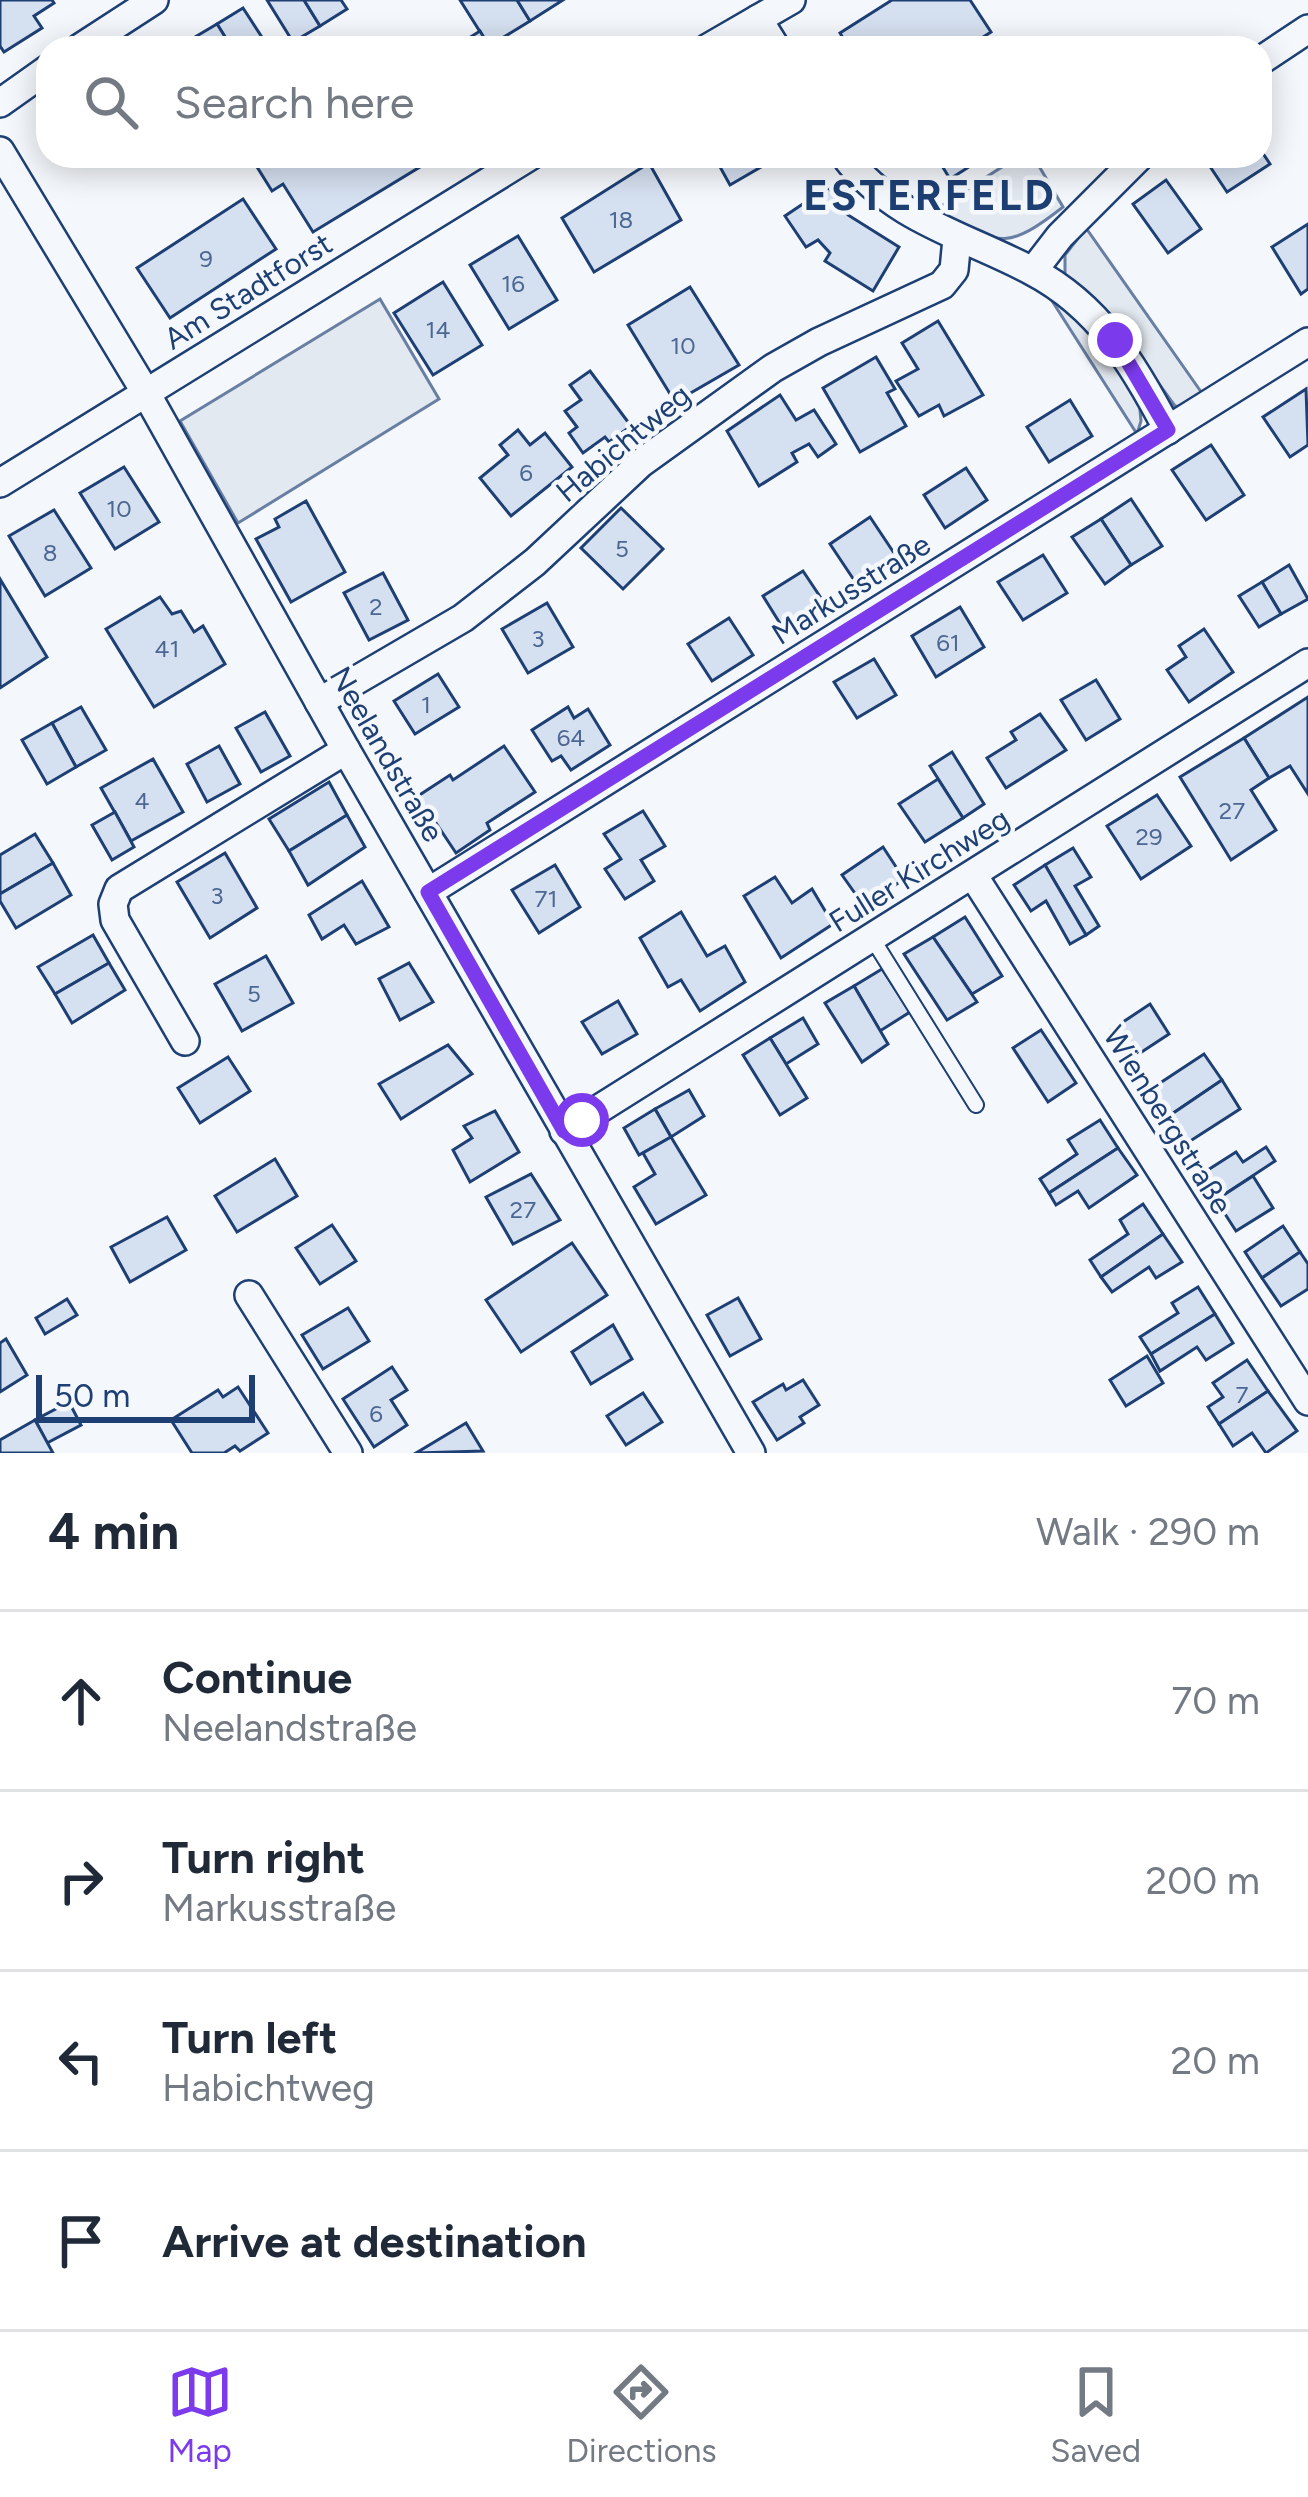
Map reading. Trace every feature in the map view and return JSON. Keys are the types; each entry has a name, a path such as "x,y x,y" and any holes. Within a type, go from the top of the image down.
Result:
{"street":[{"path":"98,36 154,0"},
{"path":"729,36 791,0"},
{"path":"758,19 769,36"},
{"path":"1272,53 1308,28"},
{"path":"0,103 36,78"},
{"name":"Neelandstraße","path":"0,152 146,393 751,1453"},
{"name":"Am Stadtforst","path":"0,483 511,168"},
{"path":"855,168 868,184 957,239 1033,271 1098,317 1168,430"},
{"path":"1033,271 1060,236 1128,168"},
{"name":"Habichtweg","path":"319,702 463,618 535,562 641,463 772,368 942,285 954,270 957,239"},
{"name":"Markusstraße","path":"428,892 1308,342"},
{"name":"Fuller Kirchweg","path":"564,1131 1308,663"},
{"path":"185,1041 115,920 113,904 119,889 346,750"},
{"name":"Wienbergstraße","path":"973,875 1308,1401"},
{"path":"249,1295 348,1453"}],"lane":[{"path":"872,938 976,1105"}],"shaded area":[{"path":"1000,168 1040,168 1063,207 1027,232 1000,238 935,210"},
{"path":"1086,228 1204,396 1187,407 1175,406 1103,307 1065,275 1065,255"},
{"path":"1047,293 1083,317 1139,400 1137,434"},
{"path":"380,299 439,399 238,523 180,421"}],"building":[{"path":"0,0 54,3 34,16 42,28 4,52"},
{"path":"267,0 304,0 320,26 303,36 289,36"},
{"path":"304,0 341,0 347,9 320,26"},
{"path":"460,0 517,0 530,21 505,36 483,36"},
{"path":"517,0 563,0 530,21"},
{"path":"892,0 970,0 991,32 985,36 840,33"},
{"path":"243,8 261,36 224,36 217,24"},
{"path":"217,24 224,36 197,36"},
{"path":"258,168 418,168 313,232 283,184 272,191"},
{"path":"641,168 652,168 681,220 594,272 562,218"},
{"path":"721,168 759,168 730,185"},
{"path":"943,168 967,168 950,179"},
{"path":"1211,168 1264,168 1227,192"},
{"path":"1166,180 1201,229 1168,253 1133,204"},
{"path":"828,187 848,215 899,247 873,291 825,261 830,253 818,240 806,247 785,216"},
{"path":"243,199 276,249 170,318 137,268"},
{"path":"1308,224 1308,289 1301,294 1272,247"},
{"path":"518,236 557,300 509,329 470,265"},
{"path":"443,282 482,345 433,375 394,313"},
{"path":"690,287 739,365 675,402 628,325"},
{"path":"938,321 983,395 944,416 939,405 919,416 896,381 918,369 902,343"},
{"path":"876,357 895,389 887,393 906,426 860,452 823,388"},
{"path":"590,371 631,426 583,453 569,433 577,427 565,411 581,400 570,385"},
{"path":"1306,389 1308,445 1290,457 1263,417"},
{"path":"780,395 796,420 814,410 836,444 818,457 809,444 792,453 797,462 759,486 727,431"},
{"path":"1070,400 1092,436 1049,462 1027,427"},
{"path":"518,430 530,445 545,433 572,467 511,516 480,478 508,455 500,445"},
{"path":"1211,445 1244,495 1206,520 1172,470"},
{"path":"124,467 159,522 115,549 80,493"},
{"path":"966,468 987,500 945,528 924,495"},
{"path":"1131,499 1162,546 1131,565 1101,519"},
{"path":"306,501 345,572 291,602 256,539 279,527 275,519"},
{"path":"621,508 663,549 623,589 581,548"},
{"path":"54,510 91,568 45,596 9,536"},
{"path":"870,517 898,559 858,586 830,544"},
{"path":"1101,519 1131,565 1105,584 1072,537"},
{"path":"1043,555 1067,593 1023,620 998,582"},
{"path":"1289,565 1308,599 1281,614 1262,582"},
{"path":"803,571 827,607 786,633 763,596"},
{"path":"383,573 408,620 369,640 344,593"},
{"path":"0,579 47,657 0,688"},
{"path":"1262,582 1281,614 1259,627 1239,596"},
{"path":"160,597 172,614 181,611 194,632 203,626 225,664 154,707 106,629"},
{"path":"547,603 573,647 528,673 502,629"},
{"path":"960,607 984,647 936,677 912,636"},
{"path":"729,618 753,655 712,681 688,644"},
{"path":"1204,629 1233,672 1189,702 1167,670 1186,657 1179,646"},
{"path":"874,659 896,695 857,718 834,682"},
{"path":"438,674 459,707 415,734 394,701"},
{"path":"1096,680 1120,719 1086,740 1061,700"},
{"path":"1308,697 1308,794 1290,766 1269,778 1244,738"},
{"path":"81,707 106,750 76,767 52,723"},
{"path":"568,707 574,718 588,709 610,745 571,770 561,756 552,761 532,730"},
{"path":"265,712 290,756 261,772 236,728"},
{"path":"1040,714 1066,750 1006,788 987,758 1016,740 1011,732"},
{"path":"52,723 76,767 47,784 22,740"},
{"path":"1244,738 1269,778 1251,790 1276,830 1231,860 1180,777"},
{"path":"219,746 240,784 207,802 187,764"},
{"path":"504,746 535,792 487,823 490,830 456,853 418,796 450,775 453,780"},
{"path":"952,752 984,804 963,818 930,766"},
{"path":"153,759 183,812 131,841 101,788"},
{"path":"938,779 963,818 925,842 899,804"},
{"path":"329,782 347,815 289,851 269,819"},
{"path":"1157,795 1191,846 1141,879 1107,826"},
{"path":"643,811 665,846 641,860 654,881 625,899 605,869 621,859 604,834"},
{"path":"115,812 134,847 112,860 92,825"},
{"path":"347,815 365,847 308,885 289,851"},
{"path":"35,834 53,863 0,894 0,855"},
{"path":"883,847 904,879 864,906 842,875"},
{"path":"1073,848 1091,877 1075,886 1099,926 1086,935 1045,865"},
{"path":"225,853 257,908 210,938 177,882"},
{"path":"53,863 71,895 16,928 0,894"},
{"path":"555,865 580,907 539,933 512,890"},
{"path":"1045,865 1086,935 1070,944 1046,901 1031,911 1014,885"},
{"path":"775,877 792,903 812,889 833,924 781,958 744,896"},
{"path":"362,881 389,927 356,944 344,925 322,939 309,915"},
{"path":"681,912 707,956 725,946 745,982 700,1011 681,980 668,987 640,938"},
{"path":"965,917 1002,976 972,994 933,937"},
{"path":"93,935 109,963 55,994 38,967"},
{"path":"933,937 977,1002 947,1020 904,954"},
{"path":"266,956 293,1003 242,1031 215,984"},
{"path":"109,963 125,990 72,1023 55,994"},
{"path":"409,963 433,1002 400,1020 379,979"},
{"path":"882,969 910,1012 880,1031 854,986"},
{"path":"854,986 888,1044 862,1062 825,1003"},
{"path":"618,1001 637,1034 602,1054 582,1022"},
{"path":"1150,1004 1169,1034 1131,1059 1111,1030"},
{"path":"803,1018 818,1044 786,1064 770,1038"},
{"path":"1041,1030 1076,1083 1048,1102 1013,1048"},
{"path":"770,1038 807,1098 780,1115 743,1055"},
{"path":"448,1045 472,1074 401,1119 379,1084"},
{"path":"1204,1054 1222,1080 1166,1118 1148,1091"},
{"path":"228,1057 250,1091 200,1123 178,1088"},
{"path":"1222,1080 1240,1109 1184,1145 1166,1118"},
{"path":"689,1090 704,1116 671,1137 655,1109"},
{"path":"655,1109 671,1137 639,1155 624,1128"},
{"path":"495,1111 519,1152 470,1182 453,1150 472,1138 464,1126"},
{"path":"1100,1120 1118,1148 1049,1193 1040,1179 1077,1154 1068,1140"},
{"path":"671,1137 706,1195 656,1224 634,1187 655,1174 643,1153"},
{"path":"1266,1147 1275,1161 1216,1200 1200,1175 1236,1152 1243,1162"},
{"path":"1118,1148 1137,1175 1089,1208 1078,1191 1056,1205 1049,1193"},
{"path":"275,1159 297,1196 237,1232 215,1196"},
{"path":"531,1174 560,1220 513,1244 486,1197"},
{"path":"1253,1176 1273,1208 1236,1231 1216,1200"},
{"path":"1143,1204 1163,1234 1101,1277 1090,1260 1128,1234 1120,1220"},
{"path":"167,1217 186,1250 130,1282 111,1247"},
{"path":"332,1225 356,1261 320,1284 296,1248"},
{"path":"1283,1226 1300,1252 1262,1278 1245,1252"},
{"path":"1163,1234 1182,1262 1156,1278 1149,1267 1112,1292 1101,1277"},
{"path":"572,1243 607,1295 521,1352 486,1300"},
{"path":"1300,1252 1308,1264 1308,1289 1281,1306 1262,1278"},
{"path":"1198,1287 1215,1314 1151,1354 1140,1337 1178,1313 1172,1303"},
{"path":"738,1298 761,1339 730,1356 707,1315"},
{"path":"67,1299 77,1315 45,1334 36,1318"},
{"path":"348,1308 369,1341 323,1369 302,1335"},
{"path":"1215,1314 1233,1343 1206,1360 1197,1347 1160,1371 1151,1354"},
{"path":"613,1325 632,1359 591,1384 572,1352"},
{"path":"6,1339 27,1375 0,1392 0,1343"},
{"path":"1147,1356 1163,1383 1126,1406 1110,1380"},
{"path":"1247,1360 1268,1391 1219,1424 1208,1407 1223,1397 1213,1383"},
{"path":"392,1367 407,1390 391,1400 407,1425 374,1447 343,1399"},
{"path":"803,1380 819,1405 800,1417 804,1423 777,1440 753,1402 783,1384 786,1390"},
{"path":"238,1387 268,1433 240,1451 235,1446 224,1453 192,1453 171,1420 218,1390 223,1397"},
{"path":"1268,1391 1297,1431 1266,1453 1252,1433 1233,1446 1219,1424"},
{"path":"643,1393 662,1422 626,1445 607,1416"},
{"path":"69,1402 81,1425 47,1443 35,1420"},
{"path":"35,1420 53,1453 0,1453 0,1440"},
{"path":"466,1423 483,1451 416,1453"}],"district":[{"name":"ESTERFELD","path":"930,195"}],"route":[{"path":"582,1120 564,1131 428,892 1168,430 1115,340"}]}
